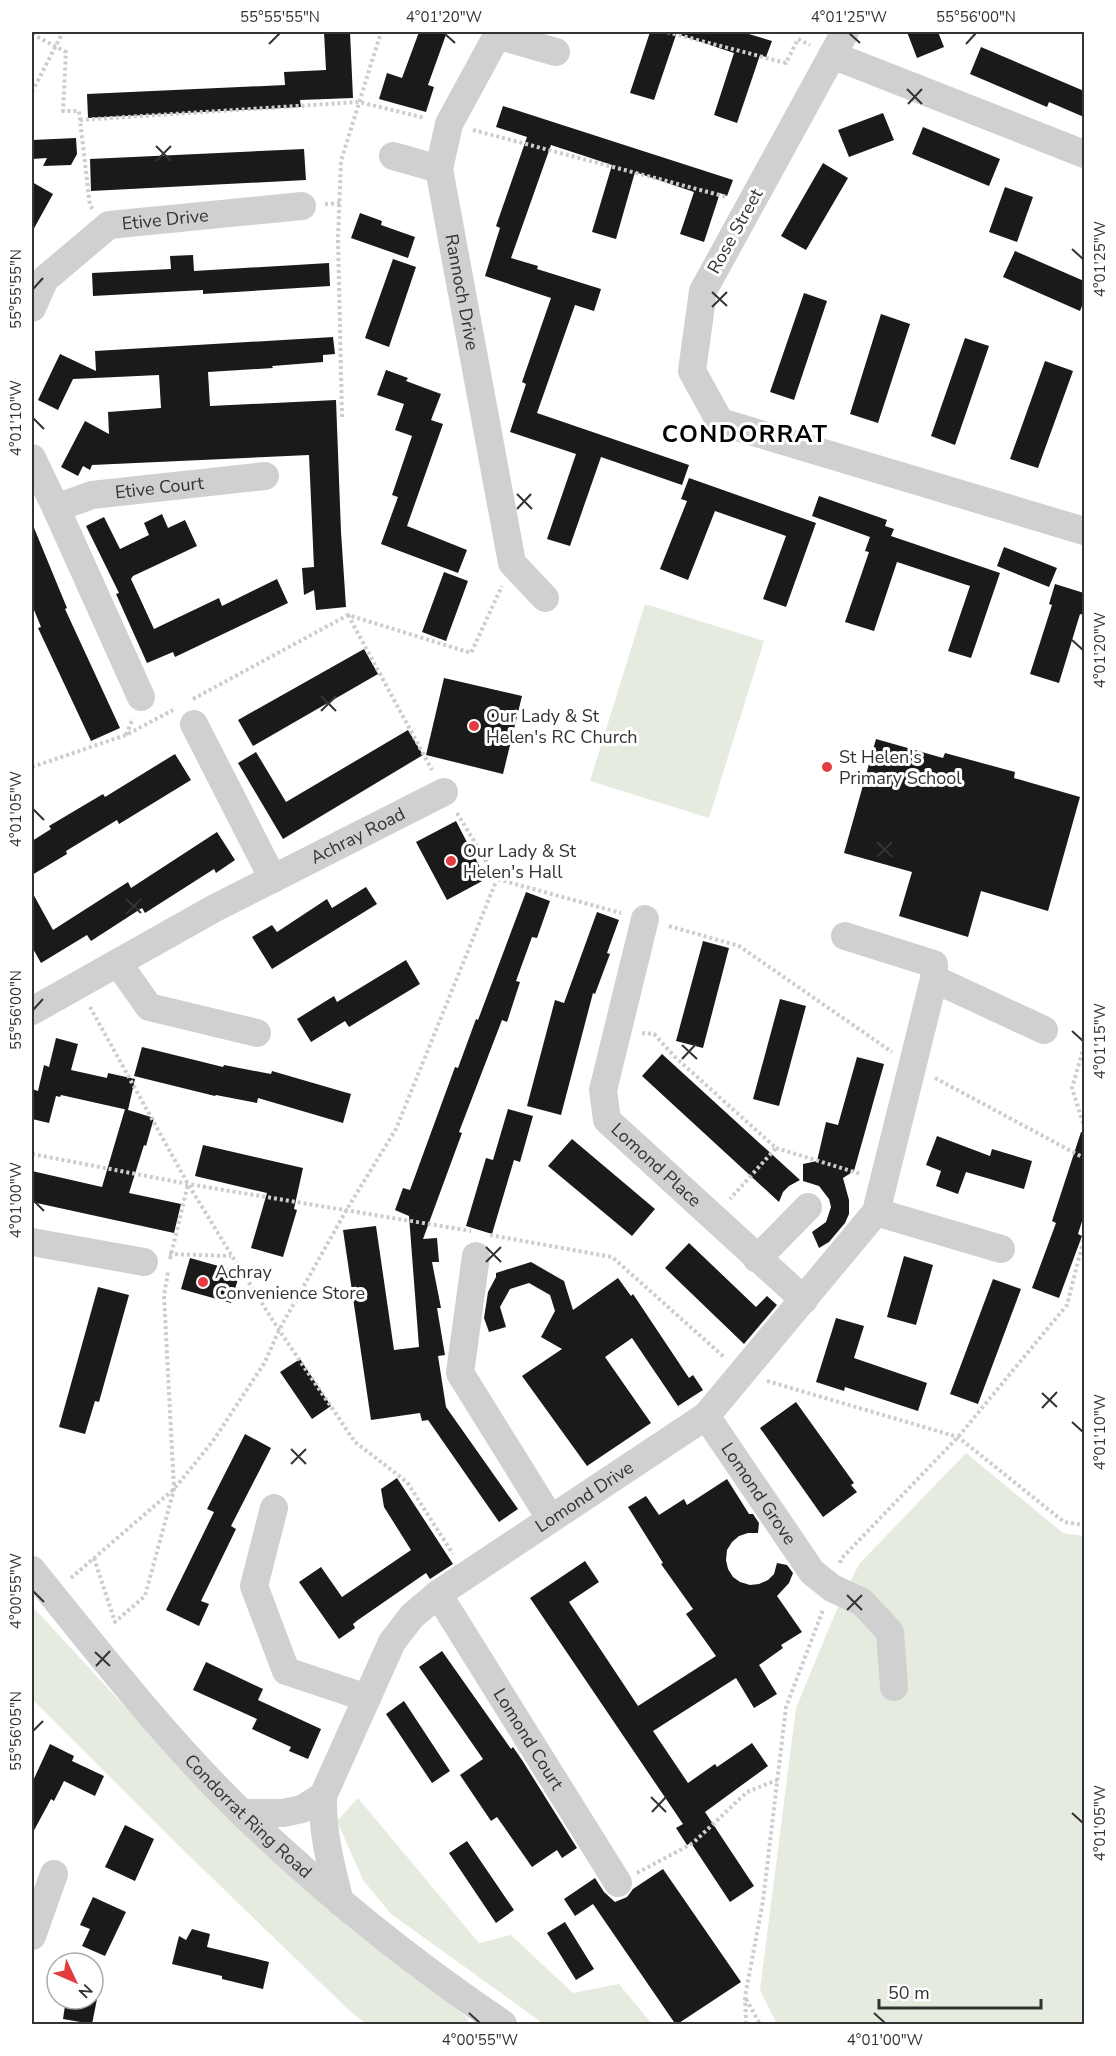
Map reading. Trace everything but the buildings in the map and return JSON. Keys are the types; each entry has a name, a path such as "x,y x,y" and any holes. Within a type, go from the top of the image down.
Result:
{"street":[{"path":"497,33 556,52"},
{"name":"Rannoch Drive","path":"497,33 449,124 439,169 512,563"},
{"path":"838,43 1084,154"},
{"name":"Rose Street","path":"838,43 703,291 692,371 720,422 1084,531"},
{"path":"393,156 439,169"},
{"name":"Etive Drive","path":"32,308 45,279 109,225 302,206"},
{"path":"32,458 57,508 141,697"},
{"name":"Etive Court","path":"57,508 92,495 265,476"},
{"path":"512,563 545,598"},
{"path":"190,709 273,879"},
{"name":"Achray Road","path":"32,1011 215,908 444,792"},
{"name":"Lomond Place","path":"645,920 603,1090 607,1120 712,1219 804,1300"},
{"path":"845,936 936,963 1044,1030"},
{"path":"118,963 149,1007 257,1033"},
{"name":"Lomond Drive","path":"323,1796 392,1642 412,1616 438,1594 705,1416 876,1212 936,963"},
{"path":"757,1259 808,1207"},
{"path":"876,1212 1001,1249"},
{"path":"478,1240 460,1373 550,1518"},
{"path":"32,1242 158,1258"},
{"name":"Lomond Grove","path":"705,1416 812,1572 832,1588 862,1602 890,1632 894,1687"},
{"path":"274,1508 254,1586 286,1671 367,1698"},
{"name":"Condorrat Ring Road","path":"32,1570 166,1733 242,1813 340,1902 490,2020"},
{"name":"Lomond Court","path":"438,1594 618,1883"},
{"path":"242,1813 302,1809 323,1796"},
{"path":"323,1796 322,1820 325,1840 340,1902"},
{"path":"32,1936 54,1874"}],"path":[{"path":"32,92 63,32"},
{"path":"342,417 338,238 341,161 381,32"},
{"path":"667,32 786,63 798,39 838,43"},
{"path":"32,34 66,52 63,111 79,111 90,206 109,225"},
{"path":"32,767 126,735 190,709 348,615 471,653 512,563"},
{"path":"348,615 444,792 497,879 739,946 912,1066 1084,1158"},
{"path":"71,1578 174,1489 213,1441 265,1362 279,1330 347,1209 396,1129 497,879"},
{"path":"78,985 189,1184 279,1330 355,1442 407,1482 466,1576"},
{"path":"618,1030 654,1034 675,1057 776,1148 884,1181"},
{"path":"1084,1046 1072,1088 1084,1126"},
{"path":"712,1219 776,1148"},
{"path":"32,1154 189,1184 347,1209 478,1240 612,1257 741,1373 958,1437 1064,1522 1084,1525"},
{"path":"94,1558 115,1623 145,1596 174,1489 164,1296 158,1258 189,1184"},
{"path":"158,1258 232,1256"},
{"path":"618,1883 693,1843 747,1792 777,1780"},
{"path":"745,1997 760,2025"}],"shaded area":[{"path":"645,604 764,641 709,818 590,781"},
{"path":"966,1453 1063,1533 1084,1536 1084,2024 777,2024 760,1990 796,1708 834,1616 859,1564"},
{"path":"32,1606 198,1786 468,2019 468,2024 367,2024 353,2014 179,1846 32,1699"},
{"path":"358,1798 479,1943 511,1935 573,1993 619,1984 652,2024 544,2024 391,1914 363,1880 337,1821"}],"place":[{"name":"Our Lady & St Helen's RC Church","path":"474,726"},
{"name":"St Helen's Primary School","path":"827,767"},
{"name":"Our Lady & St Helen's Hall","path":"451,861"},
{"name":"Achray Convenience Store","path":"203,1282"}],"district":[{"name":"CONDORRAT","path":"745,434"}]}
